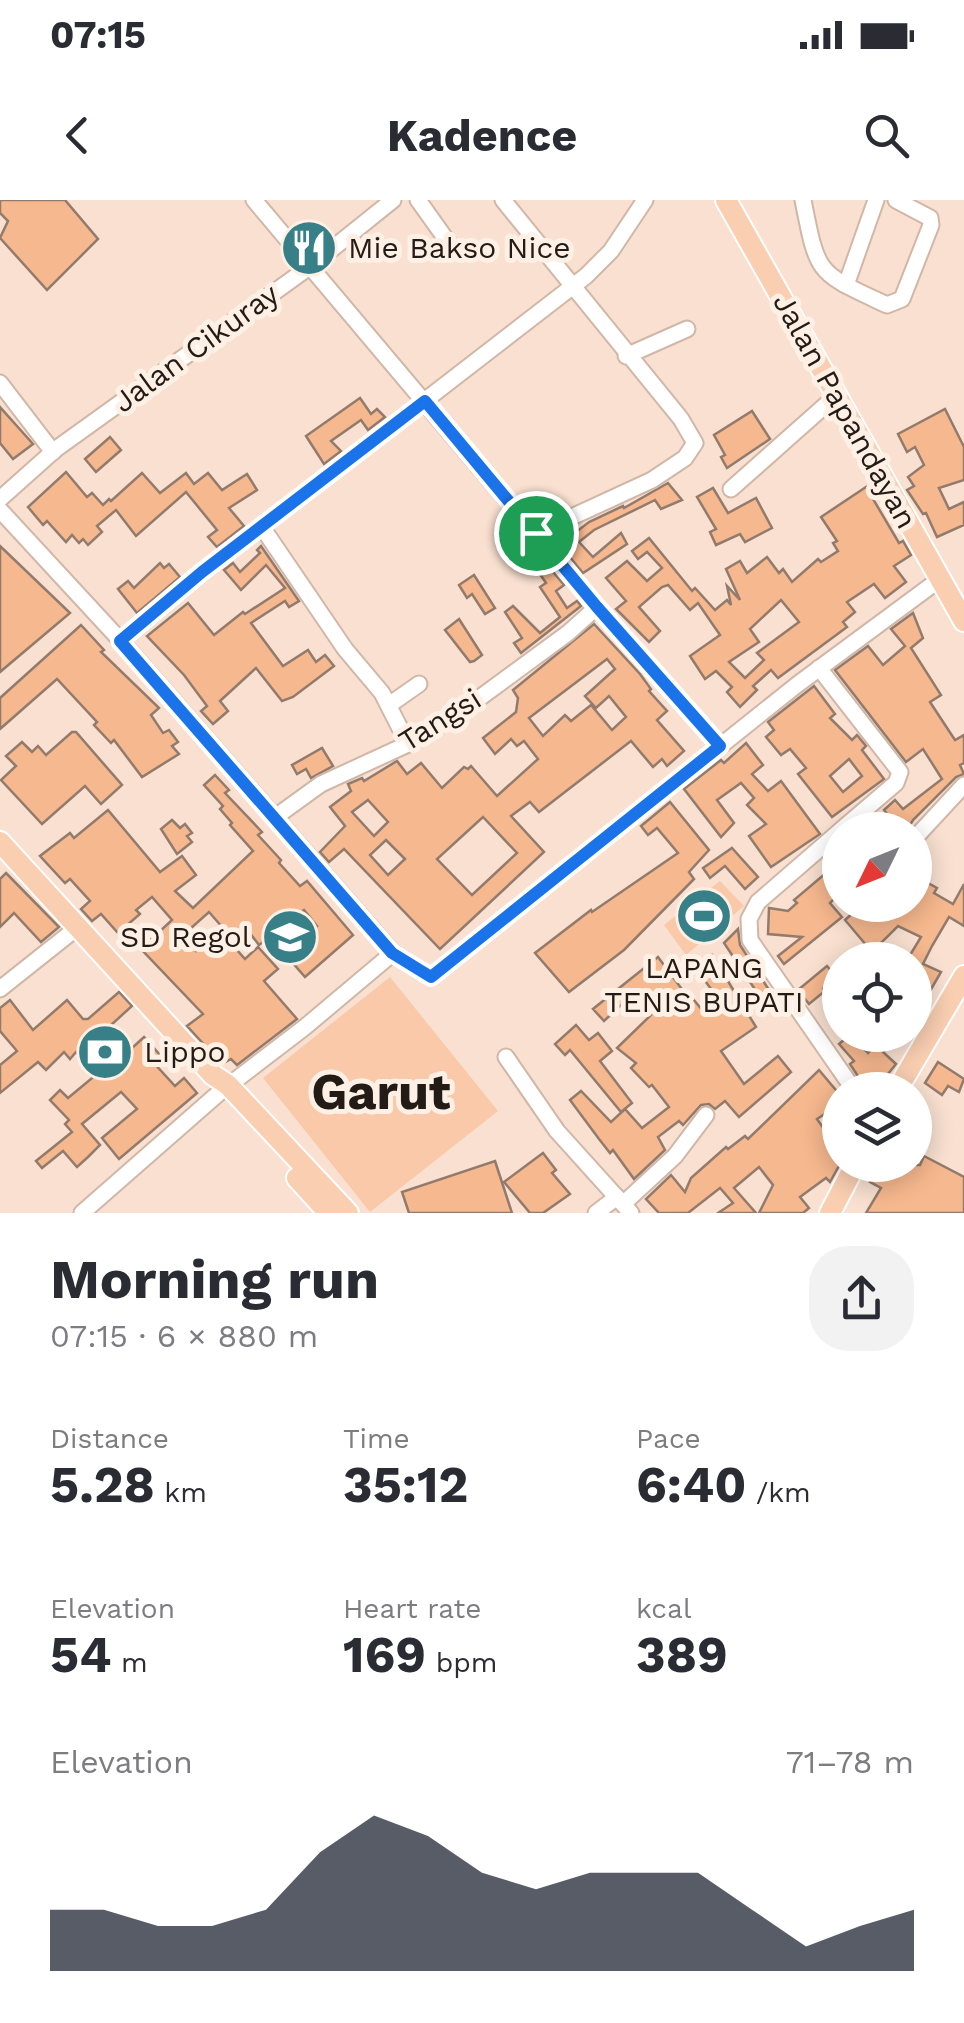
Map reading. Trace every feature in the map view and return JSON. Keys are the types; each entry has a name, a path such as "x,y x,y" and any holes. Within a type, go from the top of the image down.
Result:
{"main road":[{"name":"Jalan Papandayan","path":"726,200 964,621"},
{"path":"0,842 220,1084 329,1213"},
{"path":"908,1072 964,976"},
{"path":"220,1084 348,1213"},
{"path":"830,1213 847,1182"}],"street":[{"path":"254,200 597,607 720,746"},
{"path":"418,200 448,242"},
{"path":"503,200 681,419 694,443 685,458 652,480 536,533"},
{"path":"120,641 586,276 611,251 645,200"},
{"path":"804,200 812,250 826,273 887,305 902,299 931,225 930,218 896,200"},
{"path":"846,285 876,200"},
{"name":"Jalan Cikuray","path":"0,499 53,452 312,265 386,202"},
{"path":"626,356 686,329"},
{"path":"0,384 53,452"},
{"path":"731,489 838,394"},
{"path":"0,510 120,641 392,953 431,977 819,668 940,579"},
{"path":"262,527 345,649 389,705 408,744"},
{"name":"Tangsi","path":"274,818 321,784 408,744 455,716 597,607"},
{"path":"819,668 900,772 896,782 861,812"},
{"path":"389,705 419,684"},
{"path":"932,820 964,786"},
{"path":"822,846 758,902 749,919 750,940 842,1072"},
{"path":"0,989 78,928"},
{"path":"82,1213 220,1084 305,1027 392,953"},
{"path":"506,1058 558,1131 624,1205"},
{"path":"596,1213 624,1205 675,1156 706,1115"}],"shaded area":[{"name":"LAPANG TENIS BUPATI","path":"720,881 744,906 686,955 664,925"},
{"path":"390,977 498,1111 370,1212 263,1078"}],"building":[{"path":"0,200 65,200 98,239 47,290 0,238 8,221 0,213"},
{"path":"360,398 371,414 377,409 385,417 368,430 361,420 331,441 341,451 324,464 306,436"},
{"path":"0,407 33,444 13,459 0,443"},
{"path":"945,409 964,447 964,480 939,488 949,509 964,502 964,525 937,537 926,513 907,490 914,486 908,477 924,465 915,447 907,452 898,434"},
{"path":"752,411 770,439 727,468 714,435"},
{"path":"110,437 121,450 96,472 85,459"},
{"path":"66,472 87,497 92,493 103,505 142,473 160,493 186,473 194,484 208,473 222,490 247,474 257,490 229,508 244,526 217,547 208,537 217,530 186,492 136,536 116,510 97,526 102,532 88,545 83,539 79,543 72,535 66,542 47,521 43,525 28,507"},
{"path":"668,483 682,500 661,509 655,500 594,530 579,542 593,557 621,533 627,544 583,573 554,538 568,531 571,536 589,522"},
{"path":"866,487 899,543 903,541 911,555 894,566 906,582 885,598 874,584 847,602 855,612 843,622 847,627 778,678 771,670 753,686 757,690 740,707 727,692 732,687 716,671 705,679 690,656 720,635 698,603 690,610 668,585 662,587 639,607 660,631 649,642 616,609 626,601 606,578 627,561 647,581 662,568 647,552 638,559 632,551 649,538 692,591 695,588 715,610 727,600 731,605 727,586 740,600 726,569 740,561 747,573 767,557 792,582 818,559 821,562 838,551 833,543 837,541 821,517","holes":["781,600 799,622 757,653 764,660 745,678 729,662 759,642 750,629"]},
{"path":"713,488 728,513 756,498 772,528 745,542 740,534 716,545 710,532 716,529 697,497"},
{"path":"0,546 70,613 0,672"},
{"path":"261,546 299,601 289,607 285,601 251,623 283,666 308,650 316,662 325,655 334,666 282,701 256,668 220,701 228,711 213,724 201,711 207,706 184,675 147,636 188,603 214,635 243,612 285,588 266,565 241,590 224,570 233,563 240,572 260,553 257,550"},
{"path":"544,561 564,585 556,591 567,608 577,601 581,606 521,653 514,643 522,638 505,612 513,606 540,633 560,617 540,587 546,583 535,567"},
{"path":"160,563 164,568 169,564 180,577 137,613 118,589 128,581 134,588"},
{"path":"474,575 495,608 485,614 472,594 467,598 459,585"},
{"path":"913,613 923,638 911,648 941,695 930,702 955,740 964,735 964,763 960,765 964,774 956,777 921,812 884,810 895,800 903,809 942,779 923,749 906,762 835,670 868,646 883,665 905,646 891,629"},
{"path":"459,619 482,655 474,661 470,662 445,630"},
{"path":"594,624 640,674 667,711 657,720 684,751 667,766 662,759 653,767 631,741 539,812 530,802 511,816 544,852 440,949 344,849 329,862 320,852 345,826 330,807 351,791 348,784 362,778 364,781 397,761 407,774 421,763 442,788 464,767 471,766 497,796 538,759 524,741 517,746 511,739 495,754 483,738 516,712 518,698 513,690","holes":["607,659 615,669 585,696 596,708 609,696 626,717 612,730 591,705 571,721 565,715 543,736 529,718","368,800 388,822 374,836 352,812","483,817 517,853 472,895 437,859","386,840 405,859 388,875 370,855"]},
{"path":"81,625 104,650 101,652 159,708 151,715 163,733 169,730 178,742 172,746 179,754 142,777 114,740 111,743 94,725 97,722 57,679 0,729 0,698"},
{"path":"814,686 835,714 830,718 852,740 857,735 866,746 862,750 884,779 839,812 828,812 798,774 806,768 790,749 781,755 766,737 774,730 768,722","holes":["849,759 862,776 843,792 830,776"]},
{"path":"72,732 122,785 101,804 85,786 42,824 1,780 16,766 6,756 22,742 32,752 38,746 46,755"},
{"path":"746,743 763,765 752,774 768,791 781,781 820,834 771,867 749,836 766,824 747,805 754,798 741,783 717,800 734,823 721,837 684,789"},
{"path":"322,748 333,766 311,778 306,769 297,774 292,765"},
{"path":"215,775 229,790 225,793 262,832 258,835 281,860 279,863 300,886 307,881 353,935 305,977 285,954 317,926 304,910 259,945 245,927 229,941 245,959 258,947 278,969 264,981 297,1019 237,1065 231,1059 222,1064 187,1026 203,1014 141,949 172,920 152,897 118,933 101,914 92,921 81,909 90,901 70,879 65,883 40,856 70,833 74,838 108,810 160,872 182,856 196,875 175,891 193,908 253,851 204,785","holes":["209,912 223,928 196,951 182,936"]},
{"path":"670,802 709,850 689,872 694,879 624,950 569,992 535,953 591,910 678,853 657,828 648,835 641,826"},
{"path":"172,820 180,828 185,824 192,833 187,836 192,842 177,854 161,829"},
{"path":"732,848 758,877 745,889 725,866 710,878 703,868"},
{"path":"6,873 59,927 41,942 14,913 0,927 0,879"},
{"path":"822,876 822,922 836,922 784,964 778,956 802,937 768,934 769,908 788,911 797,903 794,900"},
{"path":"964,884 964,926 949,917 932,946 932,942 918,942 921,937 898,926 882,942 864,942 847,922 932,922 932,885 937,888 934,893 953,904"},
{"path":"738,929 740,945 769,990 762,1000 724,943"},
{"path":"712,955 756,1027 721,1051 744,1084 778,1056 791,1072 739,1117 725,1101 715,1109 709,1104 701,1105 683,1125 679,1121 658,1137 665,1150 634,1179 570,1100 581,1091 611,1122 625,1109 642,1128 669,1107 652,1085 649,1087 631,1068 636,1063 617,1048 651,1015 634,993 604,1021 593,1009 658,957 703,1011 719,1000 695,967"},
{"path":"932,968 941,972 932,988"},
{"path":"822,970 822,993 809,1004 798,990"},
{"path":"119,992 132,1006 111,1025 131,1049 144,1037 160,1055 153,1062 175,1086 184,1078 197,1093 119,1159 102,1138 137,1109 121,1092 82,1124 100,1145 88,1157 77,1167 63,1151 42,1168 36,1161 72,1132 65,1124 69,1120 50,1100 60,1090 68,1098 97,1074 76,1052 70,1059 64,1052 46,1070 38,1062 0,1093 0,1065 17,1051 0,1031 0,1008 10,1000 33,1030 67,1000 83,1019 88,1019"},
{"path":"576,1025 589,1040 598,1033 612,1051 600,1061 632,1103 621,1112 570,1050 565,1055 555,1044"},
{"path":"846,1052 883,1052 896,1064 890,1072 855,1072 850,1064 854,1061"},
{"path":"938,1062 964,1079 959,1092 948,1086 942,1095 932,1088 932,1072"},
{"path":"819,1070 822,1116 817,1119 822,1126 822,1181 800,1197 809,1208 803,1213 759,1213 773,1185 759,1167 734,1188 756,1213 718,1213 733,1203 720,1188 688,1213 659,1213 646,1199 671,1175 685,1192 691,1178 726,1147 745,1136 748,1139"},
{"path":"543,1153 556,1170 552,1173 570,1194 543,1213 530,1213 504,1182"},
{"path":"932,1160 964,1177 964,1213 866,1213 881,1188 870,1182 932,1182"},
{"path":"495,1161 512,1213 409,1213 402,1192"}],"place":[{"name":"Mie Bakso Nice","path":"309,248"},
{"name":"LAPANG TENIS BUPATI","path":"704,916"},
{"name":"SD Regol","path":"290,937"},
{"name":"Lippo","path":"105,1052"}],"district":[{"name":"Garut","path":"381,1091"}],"route":[{"path":"425,401 536,533 720,746 431,977 392,953 120,641 202,572 425,401"}]}
